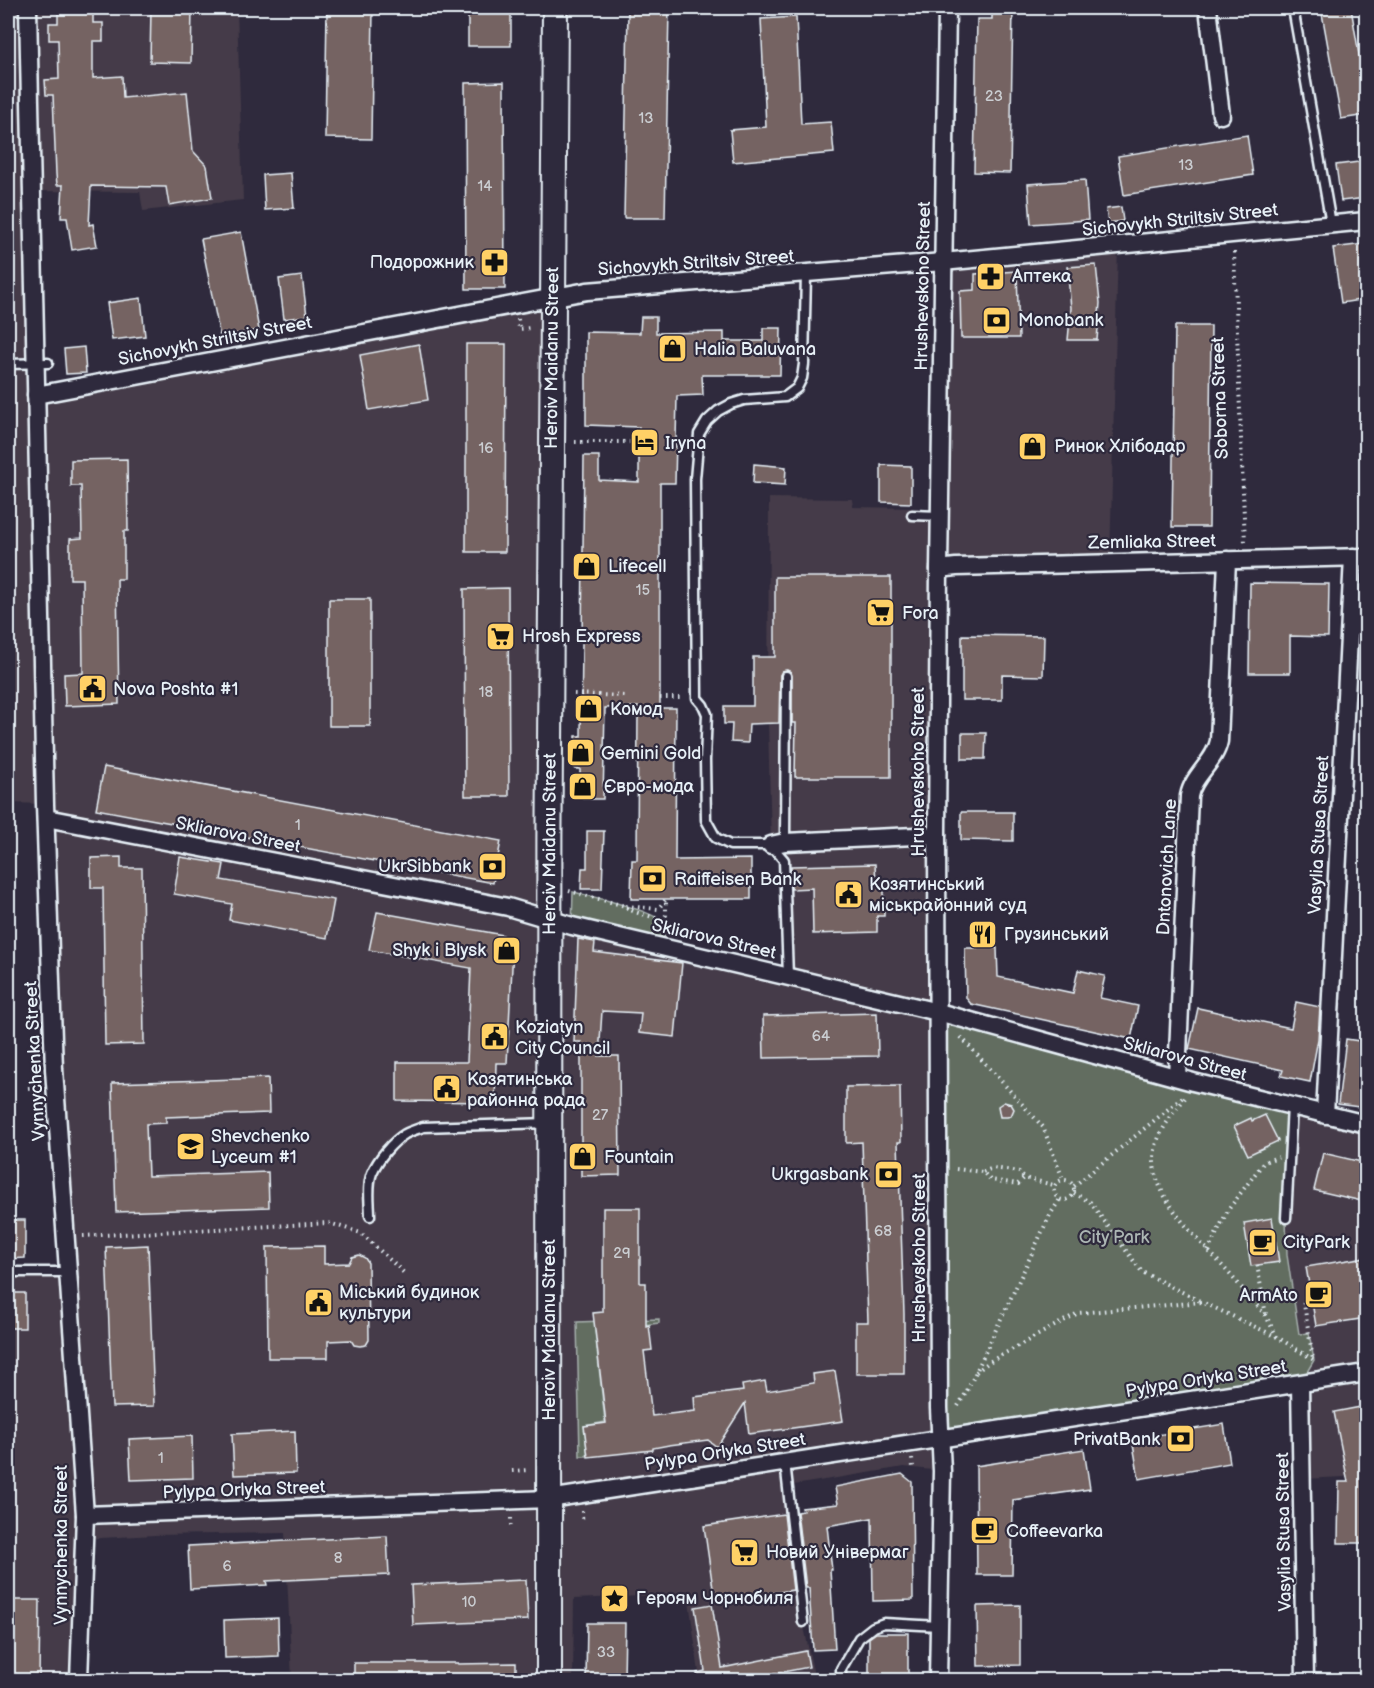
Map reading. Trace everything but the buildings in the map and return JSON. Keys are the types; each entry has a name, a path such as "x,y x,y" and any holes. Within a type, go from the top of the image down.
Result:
{"street":[{"name":"Vynnychenka Street","path":"28,8 41,363 36,395 54,1069 84,1515 79,1680"},
{"name":"Heroiv Maidanu Street","path":"549,1680 548,920 555,8"},
{"name":"Hrushevskoho Street","path":"938,1680 942,1471 937,835 939,516 947,8"},
{"path":"1208,8 1221,115"},
{"name":"Sichovykh Striltsiv Street","path":"36,395 587,291 943,262 1366,221"},
{"name":"Zemliaka Street","path":"939,569 1360,557"},
{"name":"Vasylia Stusa Street","path":"1325,1115 1360,557"},
{"name":"Dntonovich Lane","path":"1177,1077 1189,796 1192,785 1216,752 1219,741 1227,560"},
{"name":"Skliarova Street","path":"46,818 508,907 548,920 938,1012 1177,1077 1366,1124"},
{"path":"778,843 937,835"},
{"name":"Pylypa Orlyka Street","path":"84,1515 549,1499 1366,1372"},
{"name":"Vasylia Stusa Street","path":"1300,1384 1305,1680"}],"lane":[{"path":"1293,8 1331,224"},
{"path":"778,843 730,845 716,838 706,820 707,714 697,699 695,479 699,434 707,421 731,404 744,400 785,397 797,388 802,378 804,364 806,274"},
{"path":"8,364 41,363"},
{"path":"912,516 939,516"},
{"path":"786,676 778,843 784,860 788,977"},
{"path":"1286,1218 1292,1106"},
{"path":"370,1216 371,1174 392,1145 406,1134 423,1127 549,1123"},
{"path":"8,1272 66,1272"},
{"path":"785,1462 803,1622"},
{"path":"841,1680 841,1669 864,1633 873,1626 884,1623 939,1626"}],"path":[{"name":"Soborna Street","path":"1234,234 1245,560"},
{"path":"575,442 639,442"},
{"path":"574,694 626,696"},
{"path":"660,698 697,699"},
{"path":"573,892 625,906 632,905 654,910 666,899 666,915 662,921"},
{"path":"625,906 629,910 655,916 662,921 665,928 663,947"},
{"path":"959,1035 1043,1127 1063,1179"},
{"path":"1074,1186 1189,1092 1170,1117 1159,1138 1154,1158 1158,1181 1173,1209 1266,1316 1277,1337"},
{"path":"1208,1251 1228,1210 1264,1162 1289,1152"},
{"path":"956,1169 983,1172 993,1168 1019,1172 1024,1178 1054,1185"},
{"path":"983,1172 990,1180 1018,1184 1024,1178"},
{"path":"1063,1179 1074,1186 1074,1193 1067,1200 1060,1199 1053,1192 1054,1185 1063,1179"},
{"path":"1074,1193 1090,1202 1142,1272 1277,1337 1314,1360 1303,1298 1311,1296"},
{"path":"958,1406 1050,1215 1060,1199"},
{"path":"79,1236 329,1223 360,1233 404,1273"},
{"path":"1257,1265 1266,1316"},
{"path":"976,1372 989,1362 1078,1313 1202,1302"}],"shaded area":[{"path":"8,8 237,8 243,200 143,211 140,192 32,191 36,394 551,298 548,919 787,976 784,860 771,845 768,723 769,498 852,499 853,507 913,508 912,515 939,516 943,262 1118,245 1110,562 939,570 942,1471 904,1467 788,1486 803,1622 815,1680 700,1680 688,1594 574,1599 573,1680 292,1680 285,1533 155,1535 84,1539 79,1680 8,1680 8,1272 67,1272 45,804 8,803"},
{"path":"1292,1106 1366,1124 1366,1476 1302,1479 1299,1335 1287,1255 1286,1218"}],"green space":[{"path":"573,892 622,904 658,918 664,926 663,947 572,926"},
{"name":"City Park","path":"938,1012 1292,1106 1286,1218 1287,1255 1299,1334 1309,1333 1314,1360 1300,1384 940,1439"},
{"path":"659,1319 659,1323 595,1331 605,1422 584,1426 588,1456 580,1456 577,1322"}],"place":[{"name":"Подорожник","path":"495,262"},
{"name":"Аптека","path":"991,276"},
{"name":"Monobank","path":"997,320"},
{"name":"Halia Baluvana","path":"673,349"},
{"name":"Iryna","path":"644,443"},
{"name":"Ринок Хлібодар","path":"1033,446"},
{"name":"Lifecell","path":"587,566"},
{"name":"Fora","path":"881,613"},
{"name":"Hrosh Express","path":"501,636"},
{"name":"Nova Poshta #1","path":"92,689"},
{"name":"Комод","path":"589,709"},
{"name":"Gemini Gold","path":"580,753"},
{"name":"Євро-мода","path":"583,786"},
{"name":"UkrSibbank","path":"492,866"},
{"name":"Raiffeisen Bank","path":"653,879"},
{"name":"Козятинський міськрайонний суд","path":"848,894"},
{"name":"Грузинський","path":"983,934"},
{"name":"Shyk i Blysk","path":"507,950"},
{"name":"Koziatyn City Council","path":"494,1037"},
{"name":"Козятинська районна рада","path":"446,1089"},
{"name":"Shevchenko Lyceum #1","path":"190,1146"},
{"name":"Fountain","path":"583,1157"},
{"name":"Ukrgasbank","path":"889,1174"},
{"name":"CityPark","path":"1262,1242"},
{"name":"ArmAto","path":"1319,1295"},
{"name":"Міський будинок культури","path":"318,1302"},
{"name":"PrivatBank","path":"1181,1439"},
{"name":"Coffeevarka","path":"985,1531"},
{"name":"Новий Універмаг","path":"745,1552"},
{"name":"Героям Чорнобиля","path":"615,1598"}]}
